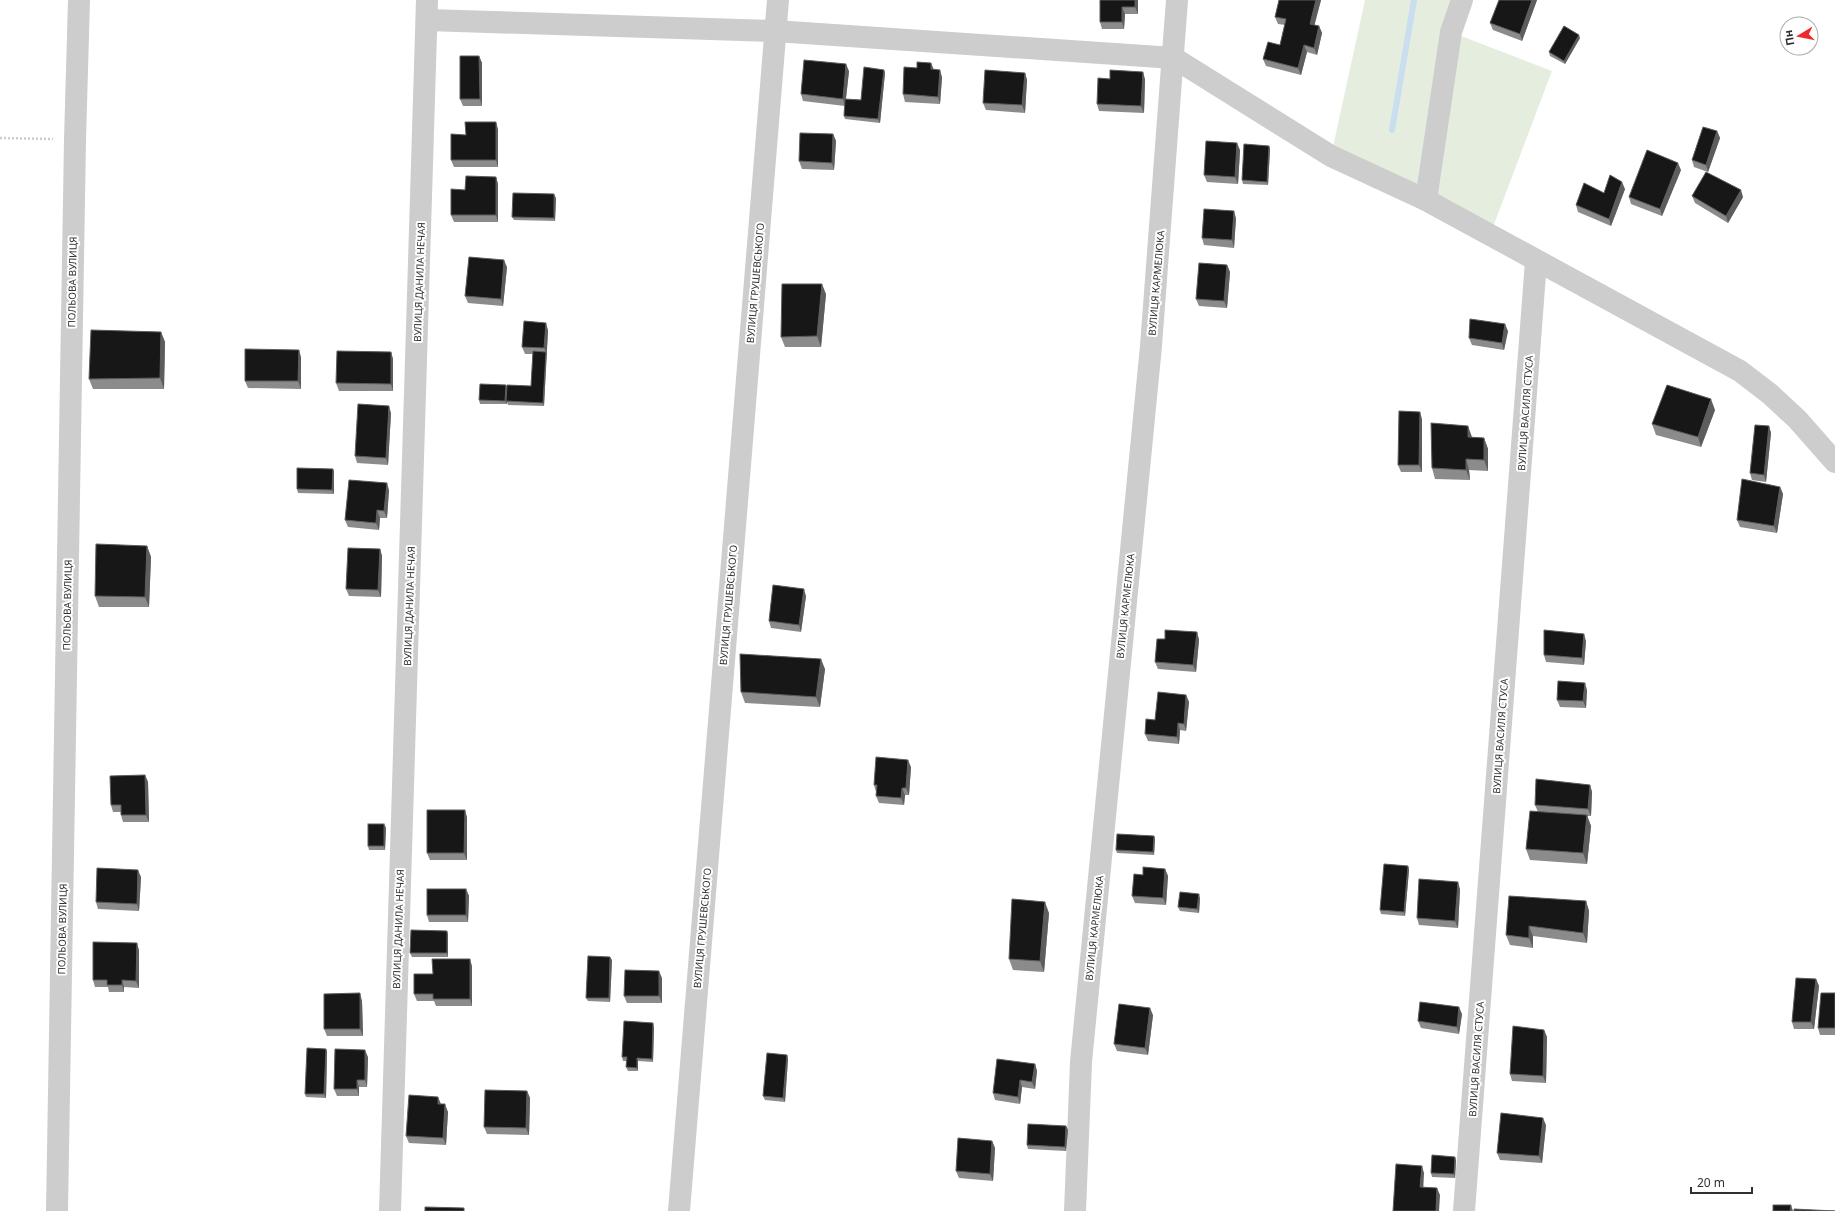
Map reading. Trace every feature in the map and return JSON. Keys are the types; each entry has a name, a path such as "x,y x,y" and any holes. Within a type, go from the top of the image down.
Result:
{"street":[{"name":"ПОЛЬОВА ВУЛИЦЯ","path":"57,1211 75,140 79,0"},
{"name":"ВУЛИЦЯ ГРУШЕВСЬКОГО","path":"679,1211 778,0"},
{"name":"ВУЛИЦЯ КАРМЕЛЮКА","path":"1075,1211 1081,1062 1151,346 1174,58 1177,0"},
{"path":"1426,200 1451,32 1462,0"},
{"path":"427,10 775,31 1174,58 1331,156 1426,200 1740,371 1770,394 1797,419 1835,462"},
{"name":"ВУЛИЦЯ ДАНИЛА НЕЧАЯ","path":"390,1211 427,10"},
{"name":"ВУЛИЦЯ ВАСИЛЯ СТУСА","path":"1464,1211 1536,261"}],"path":[{"path":"0,138 75,140"}],"green space":[{"path":"1365,0 1462,0 1451,32 1552,71 1490,235 1331,156"}],"building":[{"path":"1100,0 1135,0 1135,7 1122,7 1122,22 1100,22"},
{"path":"1279,0 1316,0 1310,24 1319,26 1314,48 1304,45 1298,68 1263,59 1268,42 1280,45 1286,19 1275,17"},
{"path":"1499,0 1532,0 1520,34 1490,23"},
{"path":"1564,26 1579,35 1564,61 1549,52"},
{"path":"460,56 479,56 480,99 460,99"},
{"path":"804,60 846,64 843,99 801,94"},
{"path":"917,62 931,63 931,69 940,70 938,97 903,94 904,67 917,68"},
{"path":"864,67 884,70 878,119 844,116 845,99 861,100"},
{"path":"985,70 1025,73 1022,105 983,103"},
{"path":"1110,70 1143,72 1141,106 1097,104 1098,78 1110,79"},
{"path":"465,122 496,122 496,160 451,160 451,134 466,135"},
{"path":"1703,127 1717,131 1706,165 1692,160"},
{"path":"800,133 833,134 832,163 799,161"},
{"path":"1206,141 1237,143 1235,177 1204,175"},
{"path":"1244,144 1269,146 1267,182 1242,180"},
{"path":"1647,150 1678,163 1660,209 1629,197"},
{"path":"1706,172 1741,190 1726,216 1692,196"},
{"path":"1610,175 1622,182 1609,219 1576,205 1584,183 1604,193"},
{"path":"466,176 496,177 496,215 451,215 451,189 465,190"},
{"path":"513,193 554,194 554,218 512,217"},
{"path":"1204,209 1234,211 1232,240 1202,238"},
{"path":"469,257 504,260 501,299 465,296"},
{"path":"1199,263 1227,265 1224,301 1196,299"},
{"path":"782,284 822,284 817,336 781,337"},
{"path":"1470,319 1505,324 1502,343 1469,338"},
{"path":"524,321 546,323 544,348 522,347"},
{"path":"91,330 161,332 160,378 89,379"},
{"path":"245,349 299,350 298,381 245,381"},
{"path":"337,351 391,352 391,384 336,383"},
{"path":"533,351 546,352 543,403 506,401 507,385 531,386"},
{"path":"480,384 506,385 505,401 479,400"},
{"path":"1667,385 1711,399 1698,437 1652,424"},
{"path":"358,404 389,406 386,458 355,456"},
{"path":"1399,411 1420,412 1419,465 1398,465"},
{"path":"1431,423 1468,426 1468,437 1484,438 1484,460 1466,459 1466,470 1432,468"},
{"path":"1755,425 1769,426 1764,475 1750,473"},
{"path":"297,468 333,469 332,490 297,489"},
{"path":"1742,479 1780,487 1774,526 1737,520"},
{"path":"349,480 387,483 384,511 377,510 376,523 345,520"},
{"path":"96,544 147,546 145,597 95,596"},
{"path":"348,548 380,549 378,590 346,589"},
{"path":"773,585 804,589 799,625 769,621"},
{"path":"1165,630 1197,632 1193,665 1155,662 1157,639 1165,639"},
{"path":"1544,630 1584,634 1582,658 1544,655"},
{"path":"740,654 821,659 816,697 741,692"},
{"path":"1558,681 1585,683 1583,701 1557,700"},
{"path":"1158,692 1186,695 1184,724 1178,723 1177,737 1145,734 1146,719 1155,720"},
{"path":"876,757 908,760 906,788 902,788 901,798 876,796 877,785 874,785"},
{"path":"145,775 146,815 121,815 121,805 111,805 110,776"},
{"path":"1536,779 1590,785 1588,809 1535,805"},
{"path":"427,810 465,810 464,853 427,853"},
{"path":"1530,811 1587,815 1583,853 1526,849"},
{"path":"368,824 384,824 384,846 368,846"},
{"path":"1117,834 1154,836 1153,852 1116,850"},
{"path":"1384,864 1408,866 1404,912 1380,910"},
{"path":"1143,867 1165,869 1163,898 1132,896 1134,874 1143,875"},
{"path":"97,868 138,870 137,904 96,902"},
{"path":"1419,879 1458,882 1455,921 1417,918"},
{"path":"427,889 466,889 466,915 427,915"},
{"path":"1180,892 1199,894 1197,909 1178,907"},
{"path":"1509,896 1586,901 1583,933 1529,926 1529,938 1506,935"},
{"path":"1012,899 1045,902 1040,961 1009,959"},
{"path":"411,930 447,931 447,953 410,953"},
{"path":"93,942 137,943 136,981 122,980 122,985 107,985 107,980 93,980"},
{"path":"588,956 610,957 609,998 586,998"},
{"path":"432,959 470,959 470,999 433,999 433,994 414,994 414,974 433,974"},
{"path":"625,970 659,971 659,996 624,996"},
{"path":"1796,978 1816,979 1811,1022 1792,1022"},
{"path":"360,993 360,1029 324,1029 324,994"},
{"path":"1821,993 1835,993 1835,1028 1818,1028"},
{"path":"1420,1002 1459,1007 1457,1027 1418,1021"},
{"path":"1119,1004 1150,1008 1145,1048 1114,1044"},
{"path":"624,1021 653,1023 652,1059 637,1058 637,1068 626,1067 627,1057 622,1057"},
{"path":"1513,1026 1544,1030 1543,1076 1510,1074"},
{"path":"307,1048 326,1049 324,1094 305,1094"},
{"path":"335,1049 365,1050 365,1080 357,1080 357,1089 334,1089"},
{"path":"767,1053 787,1055 783,1098 763,1096"},
{"path":"997,1059 1035,1064 1032,1082 1020,1080 1018,1097 993,1093"},
{"path":"485,1090 527,1091 526,1128 484,1127"},
{"path":"409,1095 438,1097 438,1104 445,1104 443,1138 406,1136"},
{"path":"1501,1113 1543,1118 1539,1156 1497,1153"},
{"path":"1028,1124 1066,1126 1065,1147 1027,1145"},
{"path":"958,1138 992,1141 990,1174 956,1171"},
{"path":"1432,1155 1455,1157 1454,1174 1431,1173"},
{"path":"1396,1164 1422,1166 1420,1187 1437,1188 1436,1211 1393,1211"},
{"path":"1773,1205 1791,1205 1790,1211 1773,1211"},
{"path":"425,1207 464,1208 464,1211 425,1211"},
{"path":"1794,1209 1835,1211 1794,1211"}],"waterway":[{"path":"1392,130 1414,0"}]}
